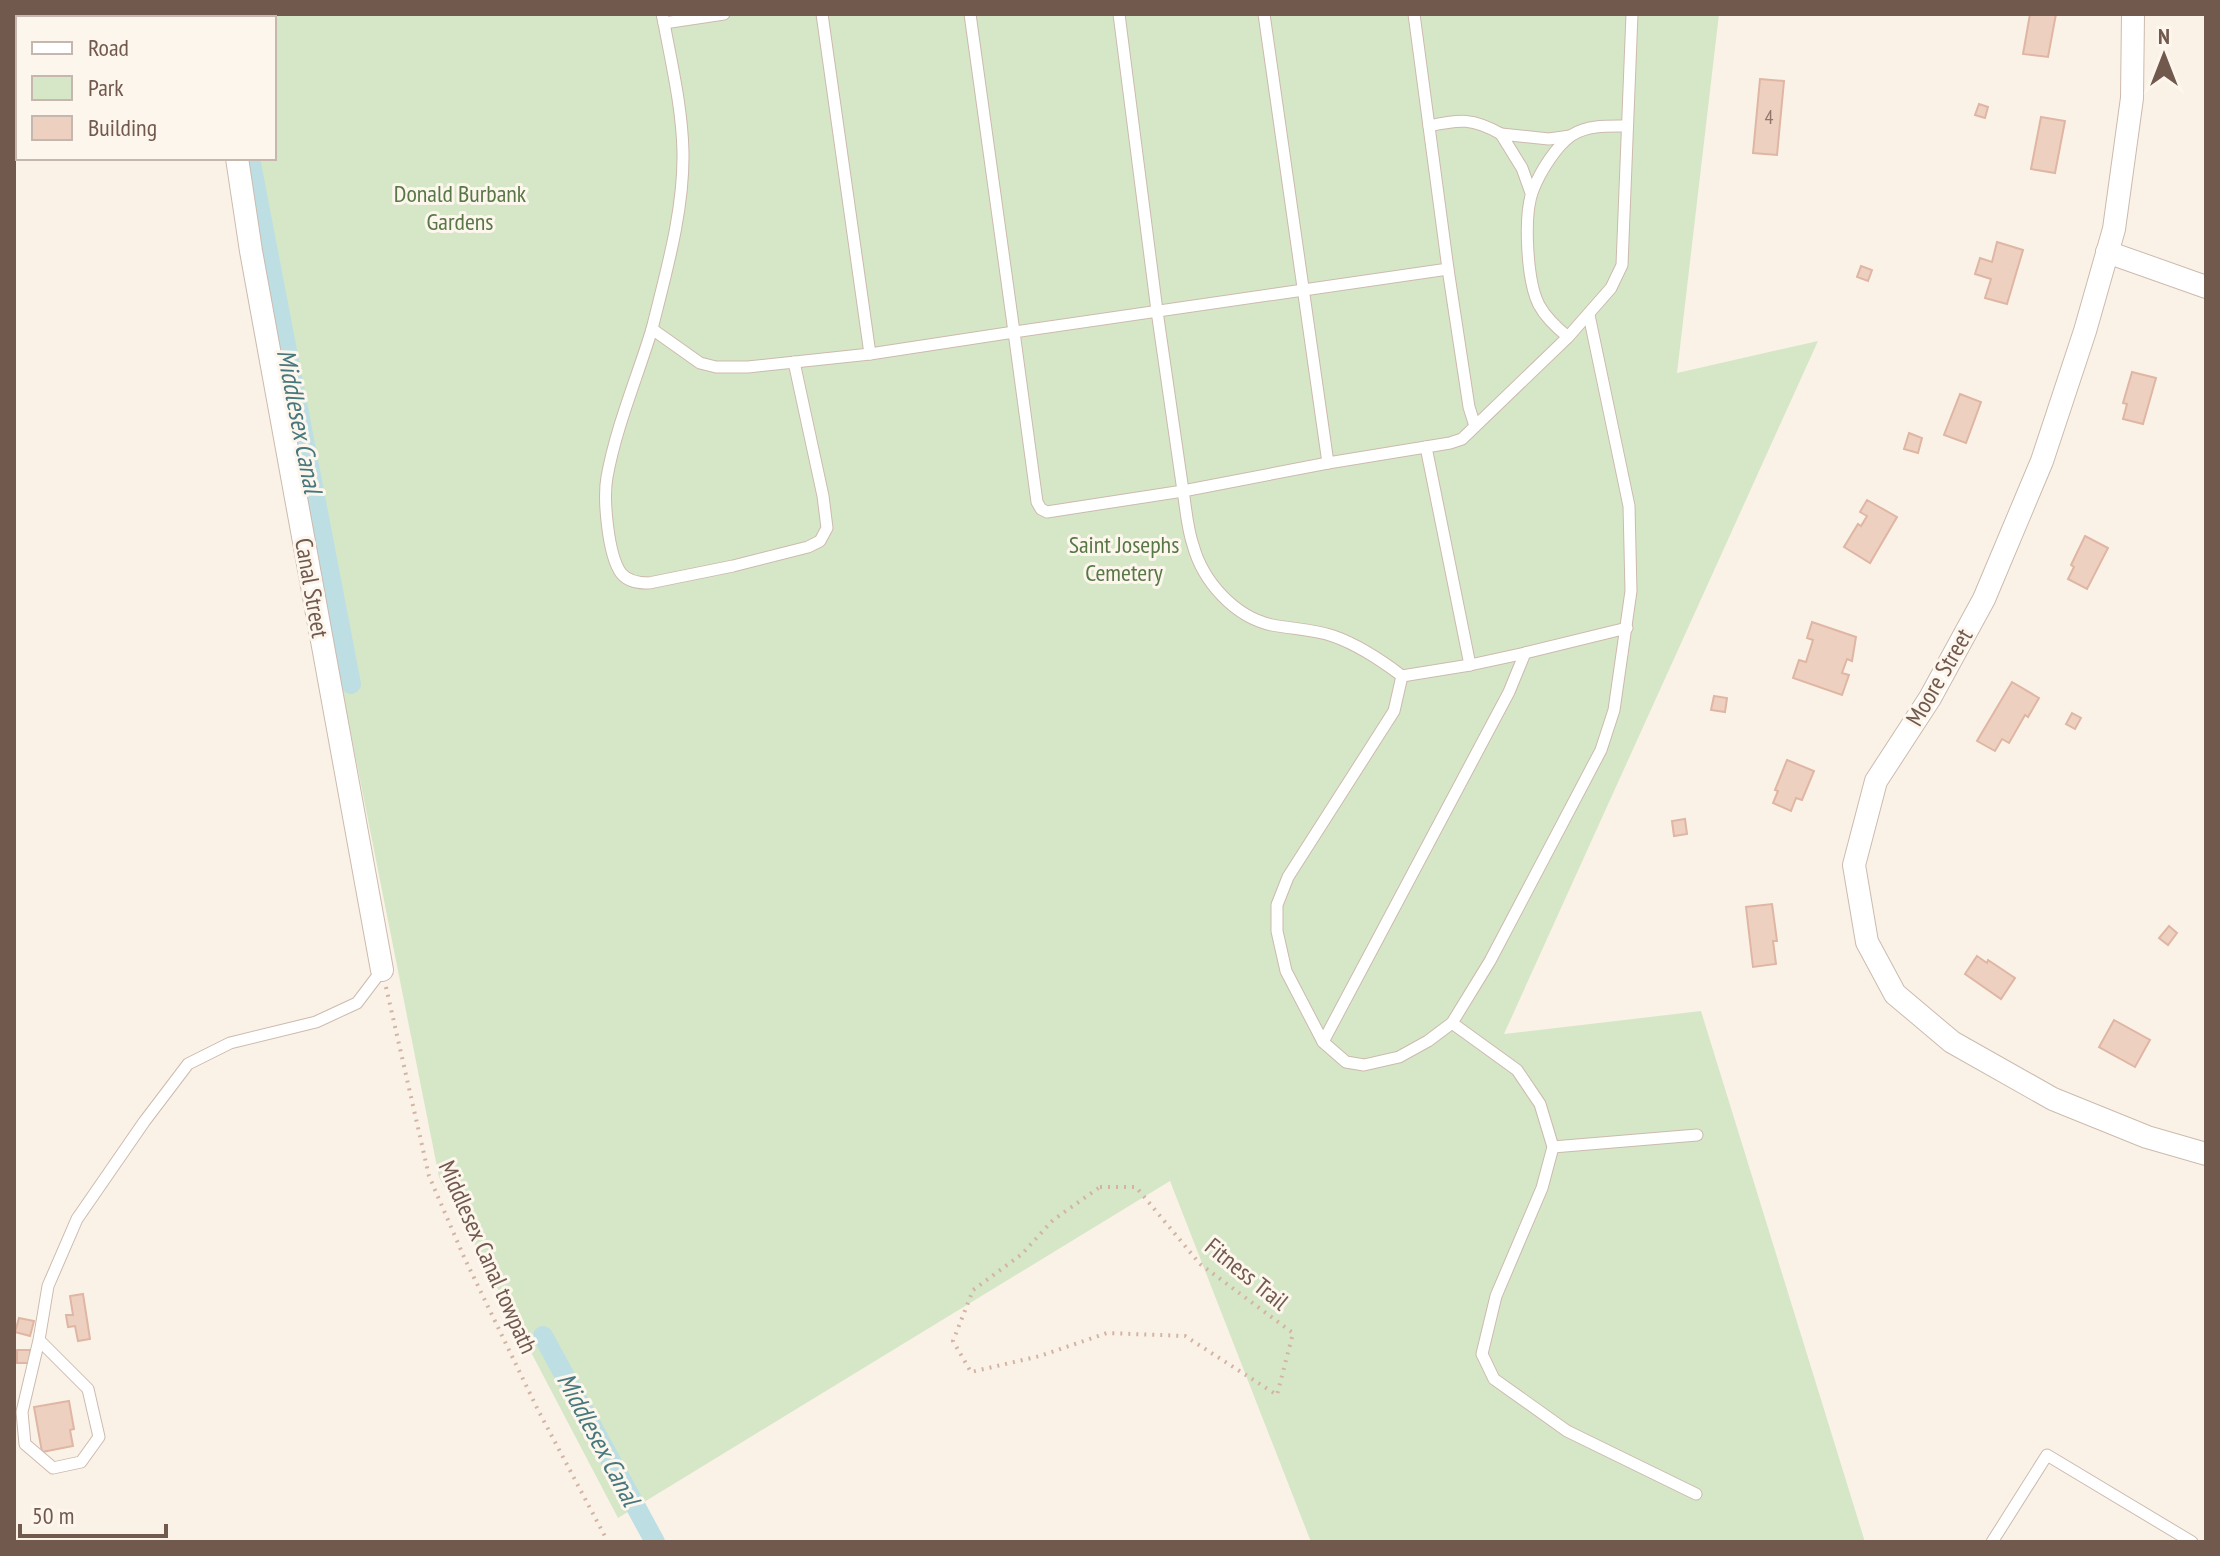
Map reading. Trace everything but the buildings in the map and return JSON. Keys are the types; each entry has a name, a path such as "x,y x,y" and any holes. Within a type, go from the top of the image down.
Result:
{"street":[{"name":"Moore Street","path":"2133,14 2132,98 2114,229 2085,331 2042,461 1984,599 1930,698 1876,781 1854,865 1867,942 1895,994 1941,1033 2053,1099 2147,1137 2206,1154"},
{"name":"Canal Street","path":"237,160 259,298 382,970"},
{"path":"2107,252 2206,287"}],"lane":[{"path":"724,14 663,18 680,104 681,187 652,329 612,452 606,481 612,551 622,575 637,583 733,566 808,547 820,541 827,528 824,506 794,362"},
{"path":"822,14 870,354"},
{"path":"970,14 1037,502 1047,512 1183,491 1462,439 1589,315 1611,288 1622,265 1626,227 1626,126 1632,14"},
{"path":"1119,14 1157,311 1192,545 1202,569 1226,599 1248,617 1331,635 1380,659 1402,676 1470,665 1627,628"},
{"path":"1264,14 1328,463"},
{"path":"1414,14 1448,269 1469,407 1475,426"},
{"path":"1429,126 1455,120 1469,121 1501,134 1549,139 1602,126 1626,126"},
{"path":"1501,134 1522,168 1531,193 1531,285 1540,307 1568,337"},
{"path":"1531,193 1542,172 1570,136"},
{"path":"652,329 700,363 716,367 794,362 870,354 1448,269"},
{"path":"1402,676 1394,711 1288,877 1277,905 1277,931 1286,971 1323,1042 1346,1062 1364,1065 1399,1057 1452,1023 1490,961 1601,750 1614,710 1631,591 1629,506 1589,315"},
{"path":"1426,447 1470,665"},
{"path":"1323,1042 1509,692 1525,653"},
{"path":"39,1340 88,1389 99,1437 81,1462 53,1468 25,1444 22,1412 48,1286 77,1219 188,1064 230,1043 316,1022 357,1003 382,970"},
{"path":"1452,1023 1517,1070 1540,1104 1553,1147 1542,1188 1496,1296 1482,1354 1494,1379 1567,1431 1696,1494"},
{"path":"1553,1147 1697,1135"},
{"path":"1992,1542 2047,1455 2192,1542"}],"path":[{"name":"Middlesex Canal towpath","path":"382,970 429,1176 464,1257 538,1410 608,1542"},
{"name":"Fitness Trail","path":"1100,1187 1136,1187 1200,1264 1293,1333 1277,1395 1185,1336 1107,1333 1040,1356 971,1372 953,1341 973,1290 1022,1254 1053,1220 1100,1187"}],"green space":[{"name":"Saint Josephs Cemetery","path":"1719,14 1677,373 1818,341 1504,1034 1701,1011 1865,1542 1311,1542 1170,1181 618,1518 439,1177 336,659 244,160 276,160 276,16 216,16"}],"waterway":[{"name":"Middlesex Canal","path":"250,160 351,684"},
{"name":"Middlesex Canal","path":"543,1336 655,1542"}],"park label":[{"name":"Donald Burbank Gardens","path":"460,207"}]}
